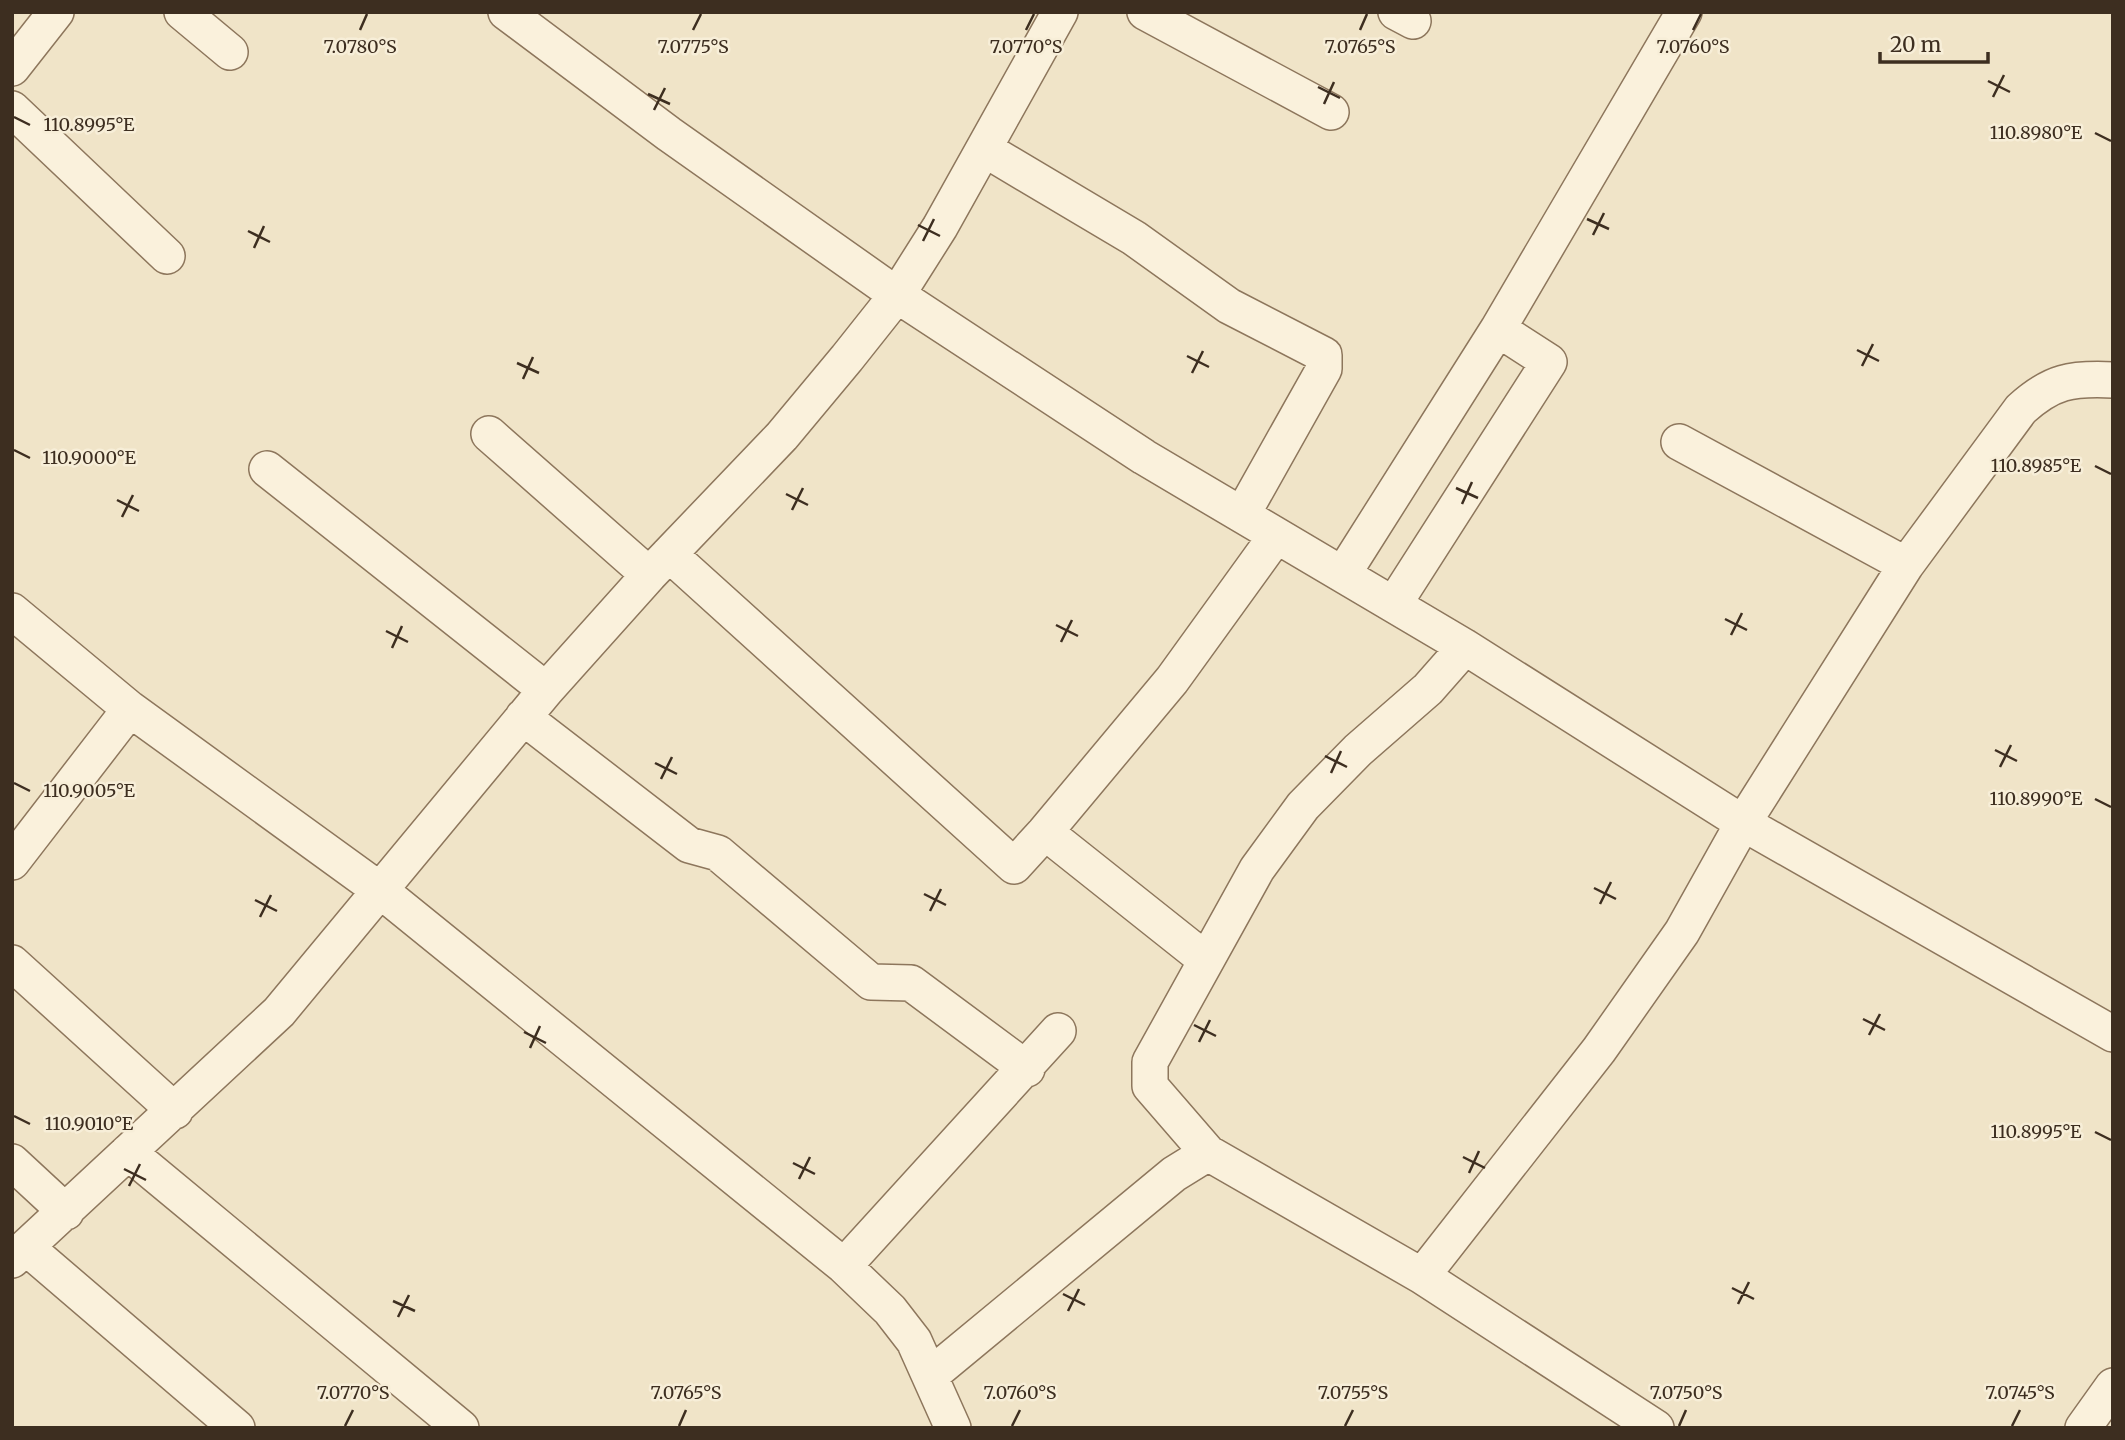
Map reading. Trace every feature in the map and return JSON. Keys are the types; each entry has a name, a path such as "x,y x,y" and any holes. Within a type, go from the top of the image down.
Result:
{"street":[{"path":"12,68 55,12"},
{"path":"182,12 230,52"},
{"path":"506,12 669,134 897,295 1144,457 1465,647 1743,823 2113,1034"},
{"path":"237,1428 20,1254 279,1012 523,716 659,564 782,436 897,295 986,150 1060,12"},
{"path":"1145,12 1331,112"},
{"path":"1343,574 1498,329 1684,12"},
{"path":"12,109 167,256"},
{"path":"986,150 1134,238 1229,306 1324,355 1324,369 1242,515"},
{"path":"1394,604 1549,362 1498,329"},
{"path":"1422,1276 1599,1050 1682,932 1743,823 1906,565 2021,409 2043,389 2062,382 2113,380"},
{"path":"489,434 659,564 1014,866 1172,680 1276,536"},
{"path":"1679,442 1906,565"},
{"path":"267,469 546,690"},
{"path":"12,611 130,709 380,891 844,1266 890,1310 906,1331 931,1375 953,1428"},
{"path":"1465,647 1427,689 1358,750 1303,806 1257,869 1147,1069 1150,1086 1208,1153 1422,1276 1656,1428"},
{"path":"12,862 130,709"},
{"path":"523,716 690,845 718,853 871,982 911,983 1027,1069"},
{"path":"1045,832 1206,960"},
{"path":"12,963 175,1111"},
{"path":"844,1266 1027,1069 1058,1031"},
{"path":"128,1152 461,1428"},
{"path":"931,1375 1174,1174 1208,1153"},
{"path":"12,1162 66,1212"},
{"path":"2083,1428 2113,1386"}]}
